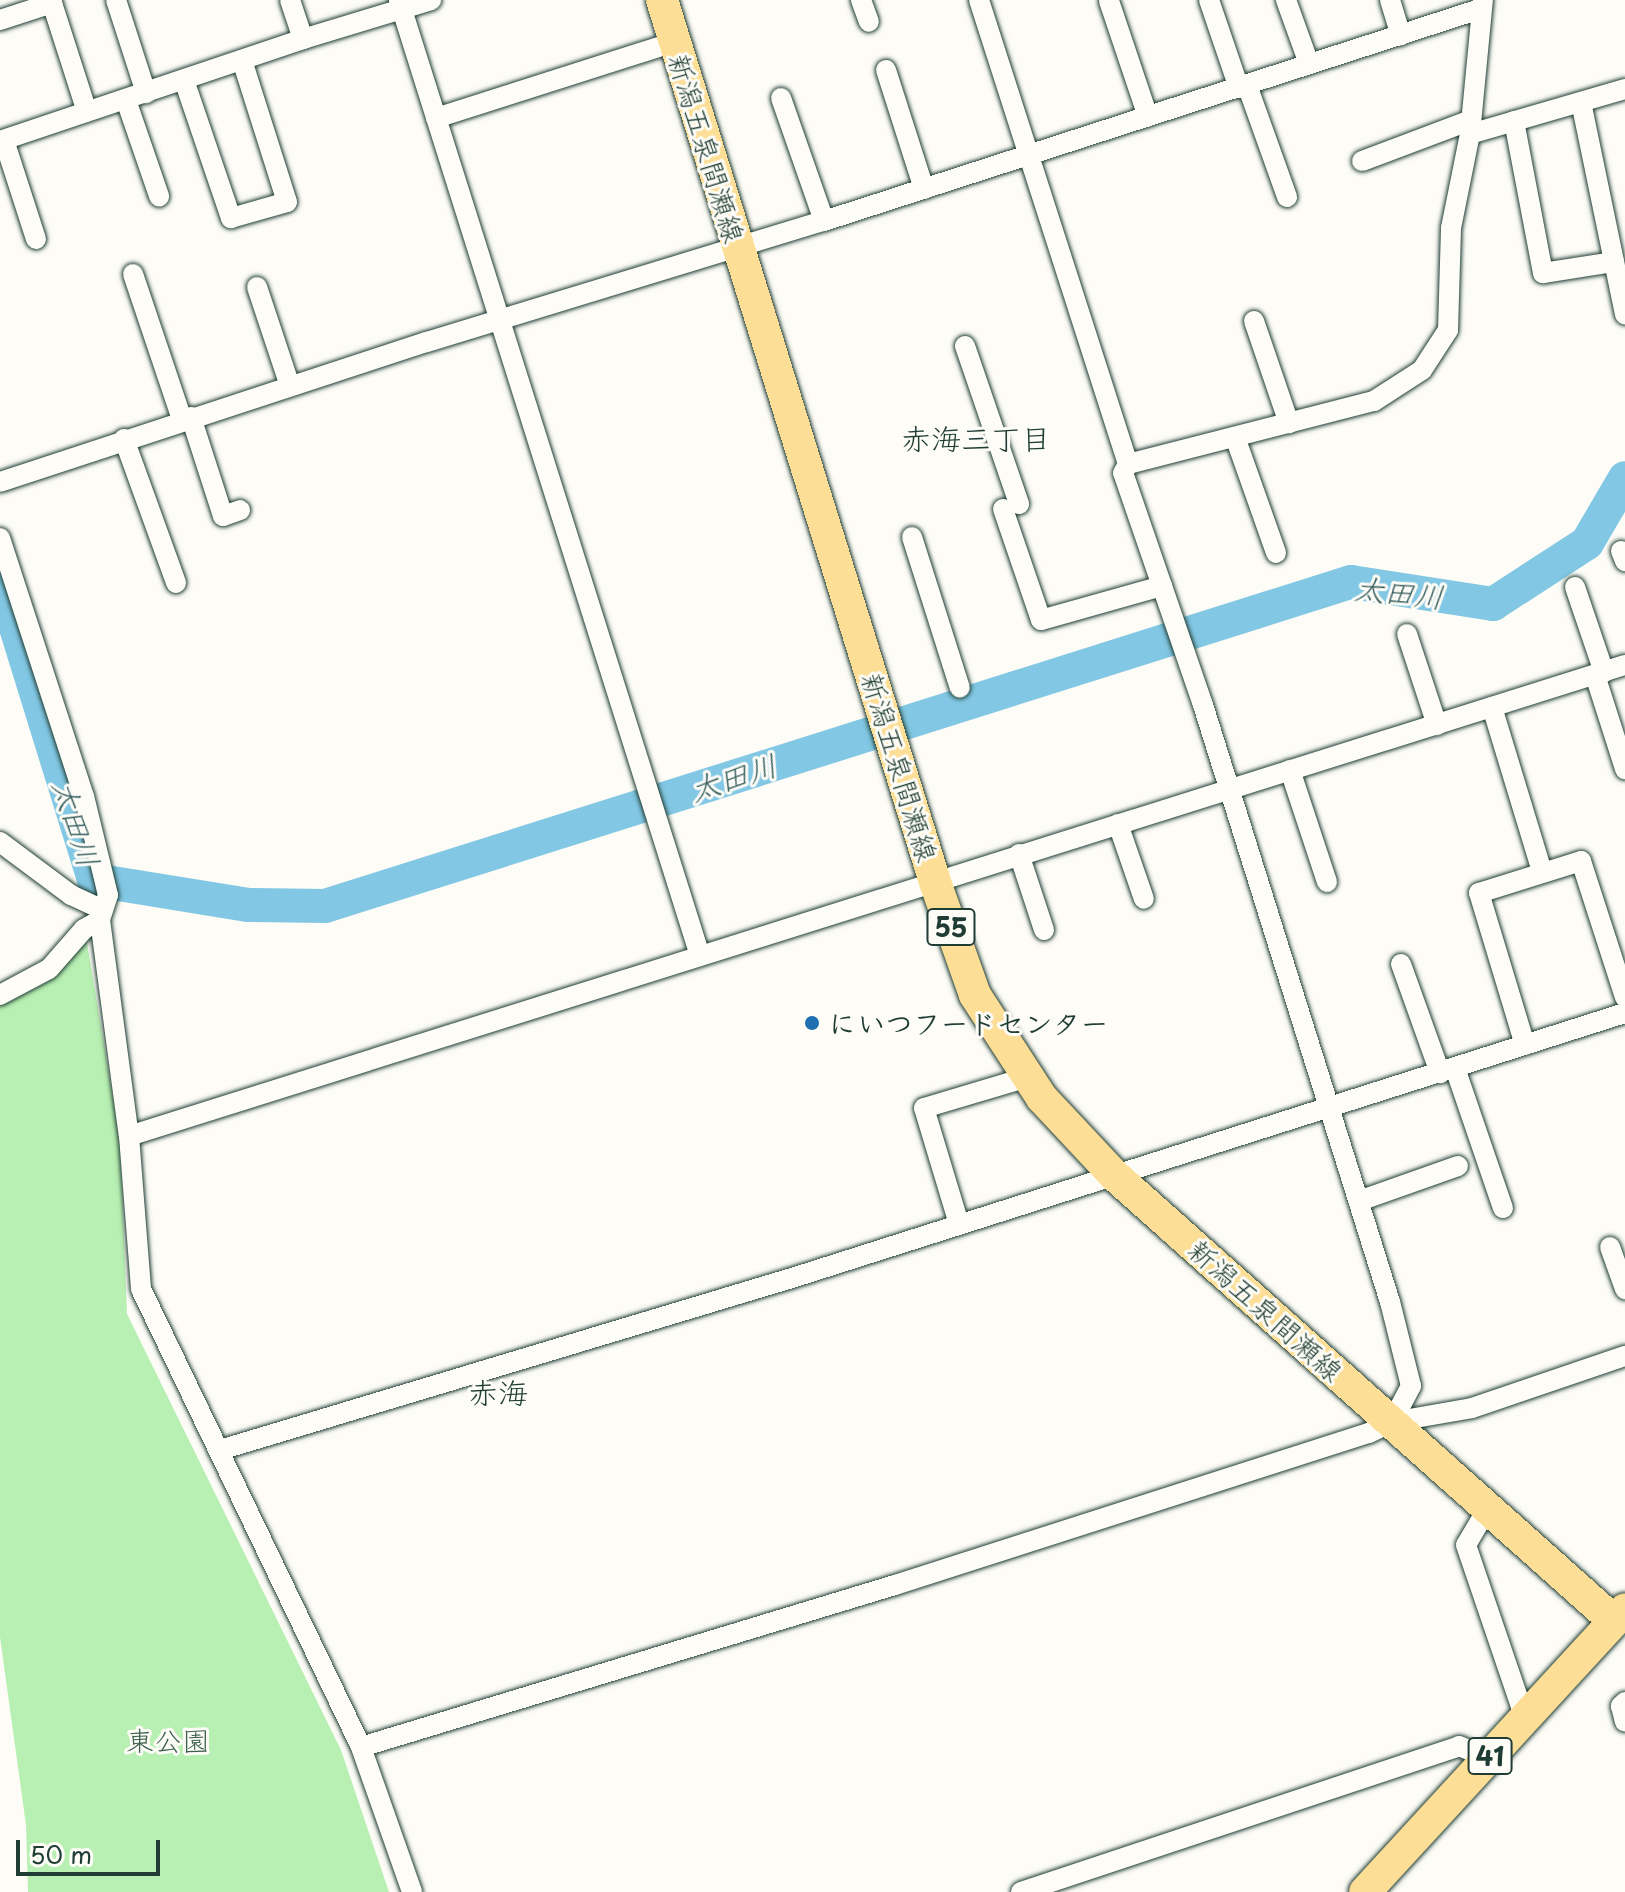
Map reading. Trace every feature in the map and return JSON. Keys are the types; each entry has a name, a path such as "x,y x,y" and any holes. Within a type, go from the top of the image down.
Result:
{"main road":[{"name":"新潟五泉間瀬線","path":"662,0 935,882 975,995 1042,1098 1113,1174 1392,1422 1620,1615"},
{"name":"41","path":"1365,1892 1620,1615"}],"street":[{"path":"116,0 146,93"},
{"path":"290,0 303,39"},
{"path":"36,239 2,140 400,5 431,0"},
{"path":"861,0 869,22"},
{"path":"979,0 1128,464"},
{"path":"1209,0 1287,197"},
{"path":"1286,0 1309,64"},
{"path":"1390,0 1401,35"},
{"path":"1109,1 1148,117"},
{"path":"0,20 52,3 87,112"},
{"path":"0,482 186,419 1148,117 1401,35 1481,4 1470,127 1451,228 1448,330 1422,370 1374,401 1128,464 1123,473 1359,1201 1411,1386 1392,1422"},
{"path":"400,5 700,956"},
{"path":"436,118 674,42"},
{"path":"184,80 231,218 287,202 242,60"},
{"path":"886,70 924,189"},
{"path":"1362,161 1470,127 1514,121 1625,89"},
{"path":"781,98 824,221"},
{"path":"126,100 159,196"},
{"path":"1581,102 1625,315"},
{"path":"1514,121 1543,273 1614,262"},
{"path":"133,274 223,516 240,510"},
{"path":"257,287 290,386"},
{"path":"1254,321 1289,423"},
{"path":"965,346 1041,620 1162,586"},
{"path":"1235,437 1276,553"},
{"path":"124,439 176,583"},
{"path":"912,537 960,688"},
{"path":"0,538 98,849 108,895 101,915 129,1136 141,1289 361,1747 412,1892"},
{"path":"1575,587 1625,769"},
{"path":"1407,634 1437,725"},
{"path":"129,1136 1625,665"},
{"path":"1492,707 1542,872"},
{"path":"1290,770 1327,882"},
{"path":"1118,824 1144,899"},
{"path":"0,842 101,915"},
{"path":"1019,854 1044,930"},
{"path":"1525,1045 1479,893 1581,861 1625,997"},
{"path":"0,995 49,969 84,929 101,915"},
{"path":"1401,964 1503,1208"},
{"path":"220,1450 792,1278 1625,1013"},
{"path":"959,1224 924,1108 1028,1077"},
{"path":"1359,1201 1458,1166"},
{"path":"1610,1247 1625,1289"},
{"path":"361,1747 909,1580 1369,1433 1392,1422 1472,1408 1625,1356"},
{"path":"1489,1506 1466,1545 1525,1718"},
{"path":"1625,1702 1621,1706 1625,1722"},
{"path":"1021,1892 1459,1746 1488,1758"}],"green space":[{"name":"東公園","path":"86,937 120,1140 127,1314 341,1750 389,1892 28,1892 26,1825 0,1637 0,1005"}],"waterway":[{"name":"太田川","path":"0,576 94,880 249,905 325,906 1351,582 1493,604 1587,543 1625,478"}],"place":[{"name":"にいつフードセンター","path":"812,1023"}],"district":[{"name":"赤海三丁目","path":"976,438"},
{"name":"赤海","path":"498,1392"}]}
